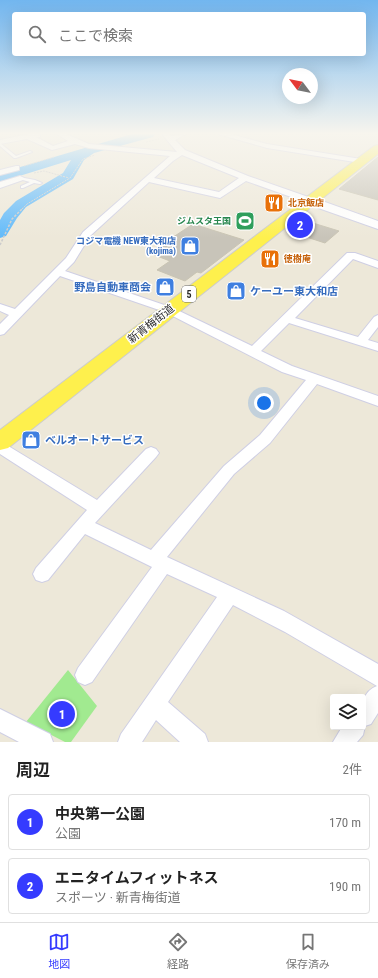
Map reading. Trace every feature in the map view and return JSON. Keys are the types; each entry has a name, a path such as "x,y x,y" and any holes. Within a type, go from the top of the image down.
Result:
{"main road":[{"name":"新青梅街道","path":"0,442 351,169"}],"street":[{"path":"0,173 14,169"},
{"path":"0,331 70,260 86,234 160,169"},
{"path":"221,169 378,225"},
{"path":"0,185 20,178"},
{"path":"147,179 220,195 245,178"},
{"path":"253,352 351,255 378,265"},
{"path":"59,272 169,310 287,369 378,401"},
{"path":"0,307 17,314"},
{"path":"287,319 378,347"},
{"path":"361,341 378,319"},
{"path":"85,675 159,562 230,470 265,439 314,379"},
{"path":"0,447 97,508"},
{"path":"42,574 97,508 151,453"},
{"path":"83,525 305,632 378,676"},
{"path":"129,742 229,595"},
{"path":"366,712 378,696"},
{"path":"155,705 196,742"},
{"path":"0,720 42,742"},
{"path":"344,742 353,730"}],"lane":[{"path":"20,178 40,183"},
{"path":"22,187 34,181"}],"path":[{"path":"0,245 12,219 27,204 70,178 76,169"},
{"path":"36,173 44,171 70,178"}],"green space":[{"path":"68,670 97,706 71,742 65,742 26,722"}],"building":[{"path":"364,169 378,169 378,200 339,189"},
{"path":"303,220 339,231 325,243 288,231"},
{"path":"193,224 244,240 201,273 197,272 185,281 157,270 170,261 149,253"}],"waterway":[{"path":"0,178 30,169"},
{"path":"0,233 10,216 21,204 68,176 73,169"}],"place":[{"name":"北京飯店","path":"274,203"},
{"name":"ジムスタ王国","path":"245,221"},
{"name":"エニタイムフィットネス","path":"300,225"},
{"name":"コジマ電機 NEW東大和店 (kojima)","path":"190,246"},
{"name":"徳樹庵","path":"270,259"},
{"name":"野島自動車商会","path":"165,287"},
{"name":"ケーユー東大和店","path":"236,291"},
{"name":"ベルオートサービス","path":"31,440"},
{"name":"中央第一公園","path":"62,714"}]}
